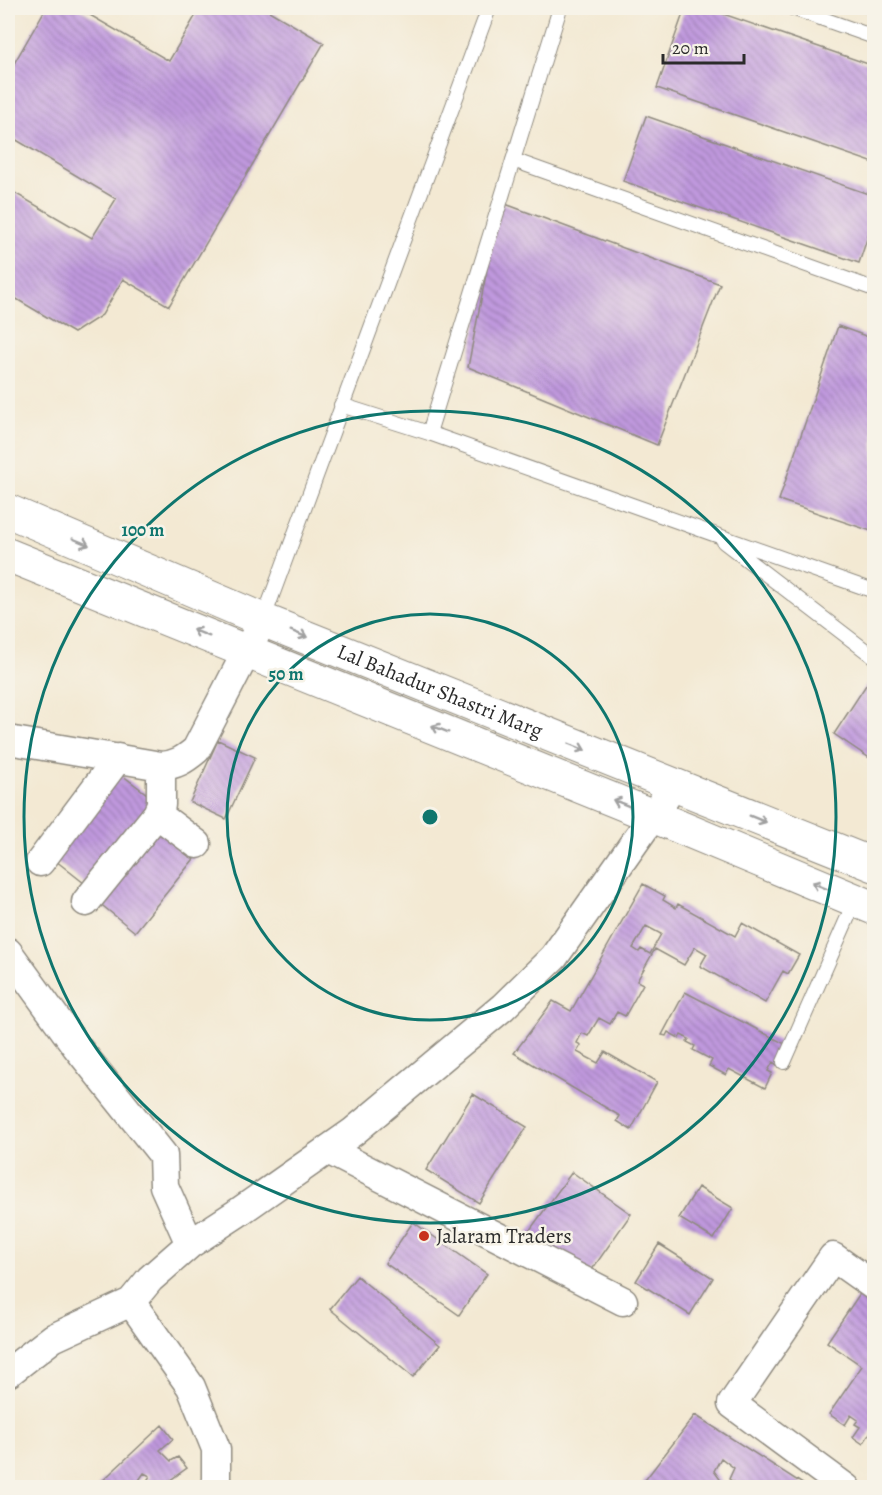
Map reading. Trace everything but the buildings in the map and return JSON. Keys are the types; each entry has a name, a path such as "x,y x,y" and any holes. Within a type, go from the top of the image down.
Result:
{"main road":[{"name":"Lal Bahadur Shastri Marg","path":"8,511 263,620 874,865"},
{"path":"22,561 49,529"},
{"name":"Lal Bahadur Shastri Marg","path":"22,561 248,651 865,904"}],"street":[{"path":"8,740 161,766 172,765 184,760 196,750 263,620"},
{"path":"40,862 118,758"},
{"path":"86,903 157,814 161,805 161,766"},
{"path":"8,1373 53,1338 131,1302 150,1279 190,1244 328,1150 369,1119 503,1007 554,957 673,786"},
{"path":"157,814 197,844"},
{"path":"8,952 76,1046 164,1155 164,1186 190,1244"},
{"path":"328,1150 623,1301"},
{"path":"846,1488 732,1404 833,1257 874,1286"},
{"path":"131,1302 191,1387 216,1449 216,1488"}],"lane":[{"path":"263,620 489,8"},
{"path":"429,433 560,8"},
{"path":"792,8 874,37"},
{"path":"513,160 874,289"},
{"path":"341,405 429,433 874,591"},
{"path":"712,534 874,657"},
{"path":"784,1062 865,904"}],"place":[{"name":"Jalaram Traders","path":"424,1236"}]}
